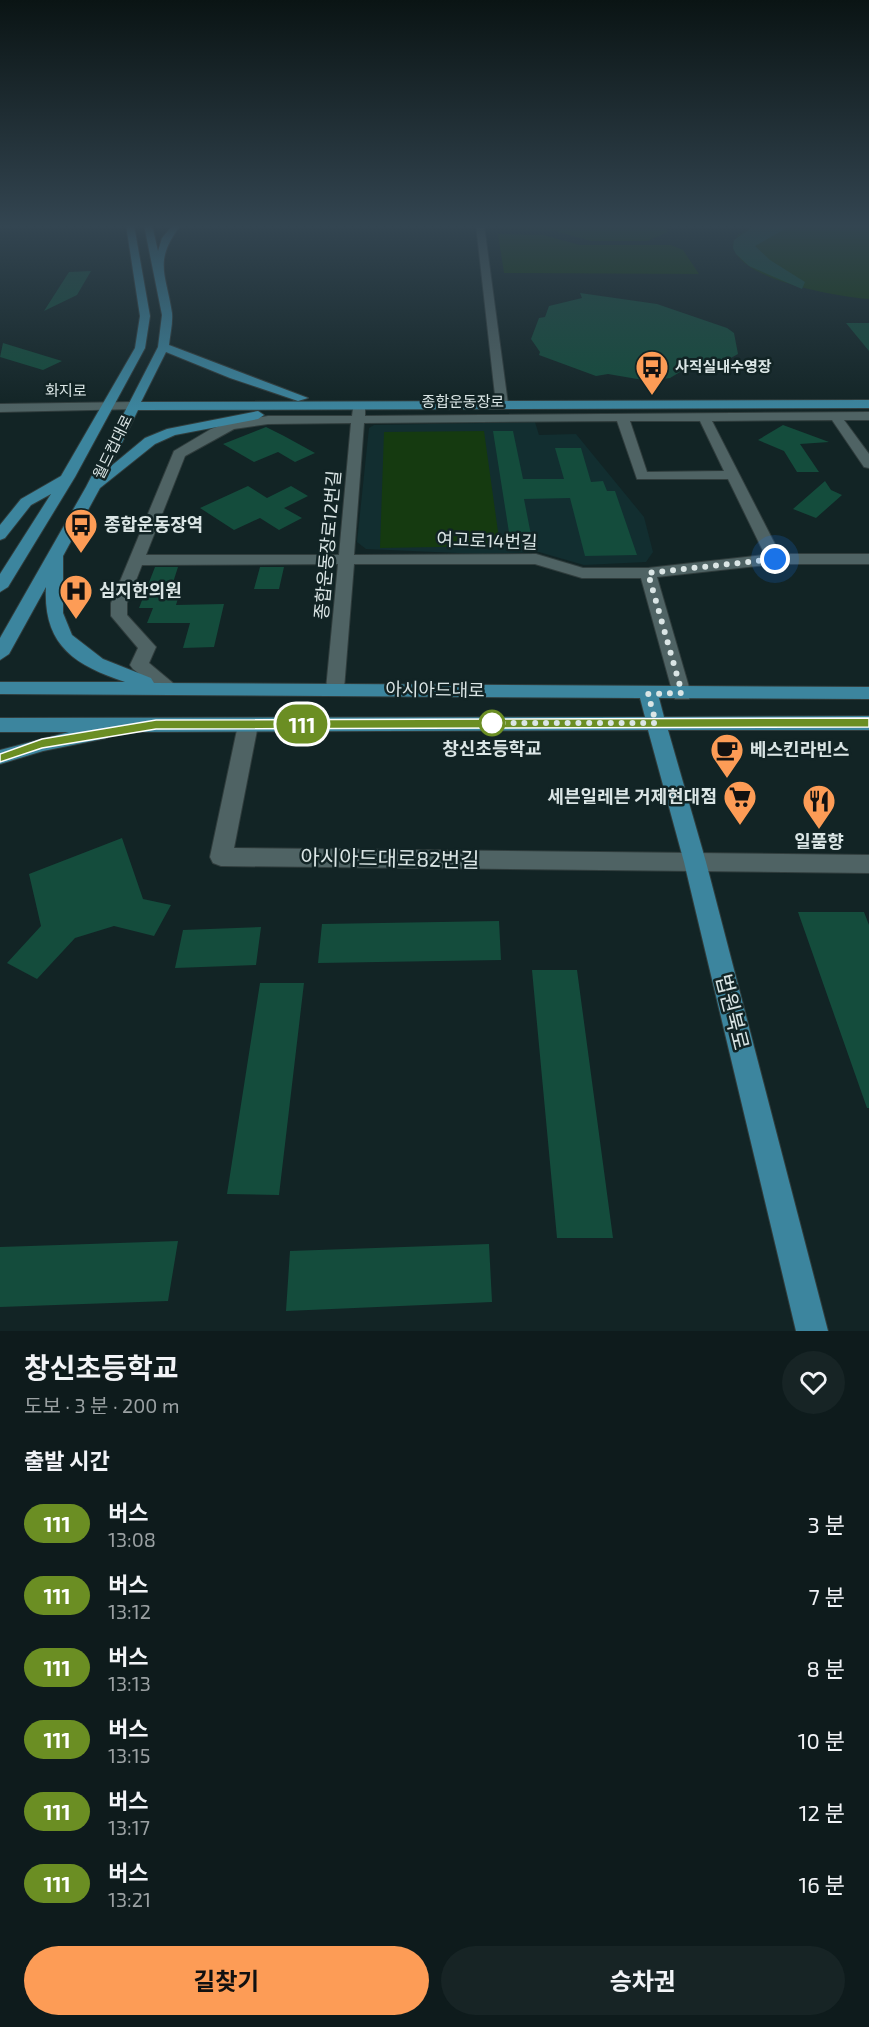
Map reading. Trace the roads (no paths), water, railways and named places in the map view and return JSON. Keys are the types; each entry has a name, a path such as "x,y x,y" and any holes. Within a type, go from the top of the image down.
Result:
{"main road":[{"name":"월드컵대로","path":"0,587 68,477 140,348 145,316 140,287"},
{"name":"월드컵대로","path":"0,654 93,487 163,347 167,315 161,287"},
{"path":"163,347 284,394 334,404"},
{"name":"종합운동장로","path":"133,406 334,404 359,411 502,404 869,404"},
{"path":"93,487 150,441 172,432 229,419 334,404"},
{"path":"0,535 26,502 68,477"},
{"path":"55,554 56,616 60,631 79,651 115,674 170,688"},
{"name":"아시아드대로","path":"0,688 335,689 648,694 869,693"},
{"name":"법원북로","path":"648,694 695,862 812,1331"},
{"name":"아시아드대로","path":"0,725 869,723"},
{"path":"0,757 42,744 156,725"}],"street":[{"path":"488,287 502,404"},
{"name":"화지로","path":"0,408 133,406"},
{"name":"종합운동장로","path":"170,688 139,665 147,647 119,616 119,603 179,454 194,443 231,426 359,411 622,417 869,416"},
{"name":"종합운동장로12번길","path":"335,689 359,411"},
{"path":"622,417 642,476 733,475"},
{"path":"704,417 775,559"},
{"path":"835,417 869,464"},
{"name":"여고로14번길","path":"138,560 536,559 582,573 648,573 775,559 869,559"},
{"path":"648,573 682,693"},
{"name":"아시아드대로82번길","path":"248,725 221,857 695,862"},
{"path":"695,862 869,864"}],"place":[{"name":"사직실내수영장","path":"652,396"},
{"name":"종합운동장역","path":"81,554"},
{"name":"심지한의원","path":"76,620"},
{"name":"창신초등학교","path":"492,723"},
{"name":"베스킨라빈스","path":"727,779"},
{"name":"세븐일레븐 거제현대점","path":"740,826"},
{"name":"일품향","path":"819,830"}]}
